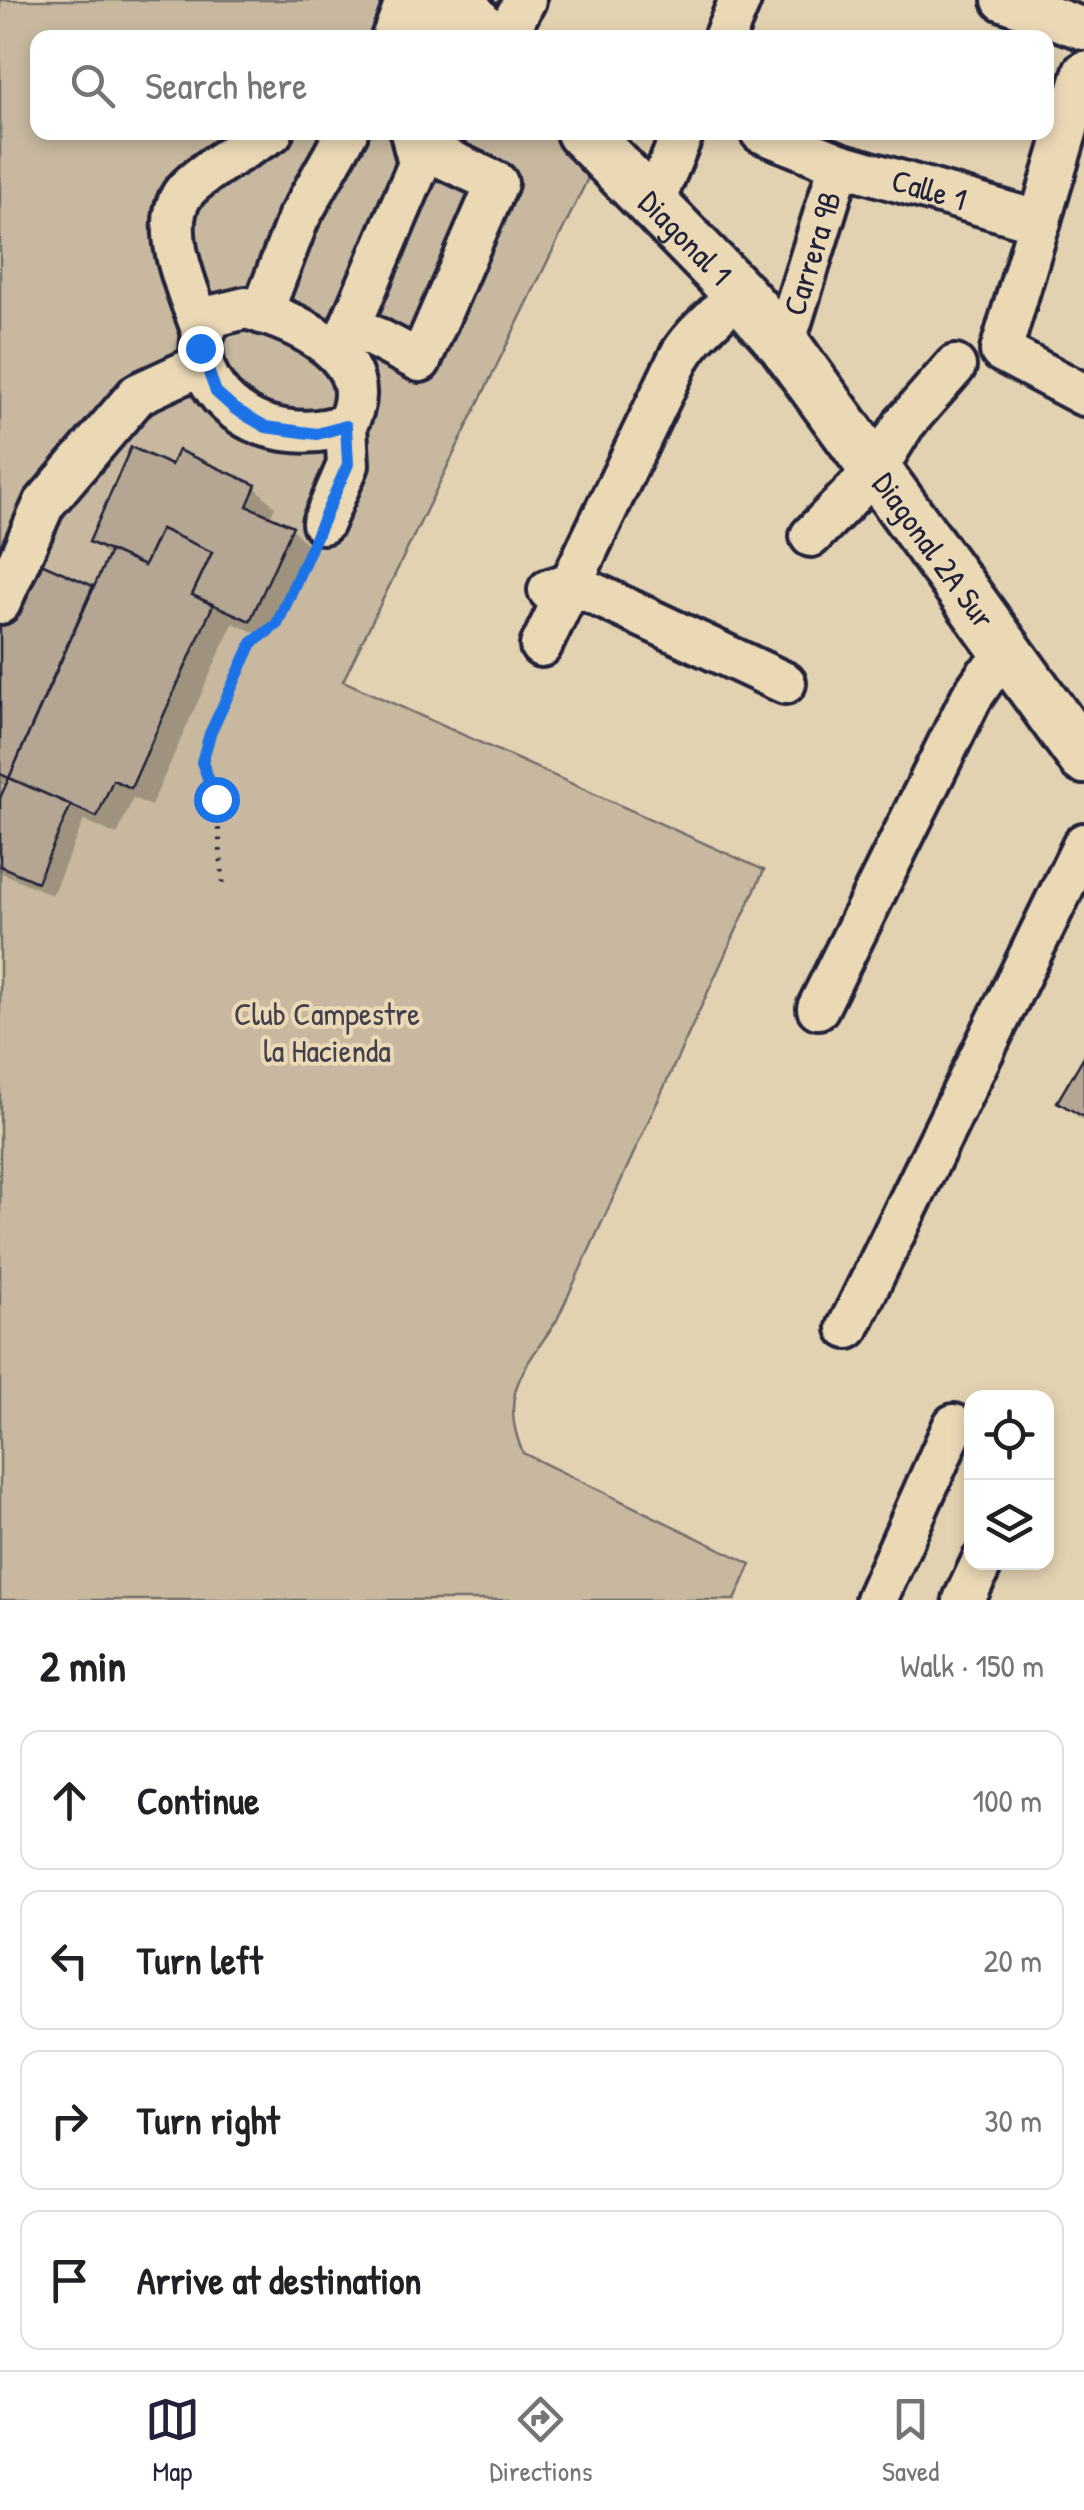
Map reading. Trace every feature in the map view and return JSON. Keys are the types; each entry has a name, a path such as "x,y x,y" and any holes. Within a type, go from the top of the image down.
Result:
{"main road":[{"path":"457,0 482,30"},
{"name":"Diagonal 1","path":"590,140 784,344"},
{"name":"Diagonal 2A Sur","path":"784,344 875,471 998,667 1084,758"}],"street":[{"path":"395,30 407,0"},
{"path":"426,30 441,0"},
{"path":"509,30 524,0"},
{"path":"727,30 740,0"},
{"path":"1002,0 1084,28"},
{"path":"1084,72 1002,351 1084,395"},
{"path":"259,140 214,168 182,195 173,227 177,255 216,392 235,409 266,427 317,434 346,426"},
{"path":"262,312 298,220 343,140"},
{"path":"323,523 348,464 346,426 356,407 345,339 419,164 413,140"},
{"path":"0,602 44,504 138,394 203,347 213,316 246,308 320,338 345,339 420,361 497,184 417,140"},
{"path":"652,204 680,140"},
{"name":"Calle 1","path":"781,140 840,164 1040,222"},
{"name":"Carrera 9B","path":"784,344 840,164"},
{"path":"541,646 556,588 689,339 717,318 738,292"},
{"path":"810,536 875,471 904,424 955,366"},
{"path":"556,588 785,683"},
{"path":"818,1008 971,698 998,667"},
{"path":"848,1328 1084,844"},
{"path":"926,1223 1084,903"},
{"path":"876,1600 954,1424"},
{"path":"964,1600 978,1570"}],"path":[{"path":"222,883 216,799 202,762 210,734 252,643 277,624 323,523"}],"green space":[{"name":"Club Campestre la Hacienda","path":"0,0 394,0 377,30 30,30 30,140 558,140 590,174 343,681 764,870 557,1320 518,1382 513,1414 523,1453 751,1564 735,1600 0,1600"}],"building":[{"path":"131,447 171,465 178,450 256,485 247,506 293,526 250,621 192,595 212,552 161,529 144,566 89,542"},
{"path":"161,529 212,552 192,595 213,605 131,788 113,780 97,817 9,778 110,551 144,566"},
{"path":"23,555 93,586 9,778 0,774 0,608"},
{"path":"9,778 71,805 37,882 0,866 0,798"},
{"path":"1084,1056 1084,1117 1057,1102"}],"route":[{"path":"200,348 216,392 235,409 266,427 317,434 346,426 348,464 277,624 252,643 210,734 202,762 216,799"}]}
